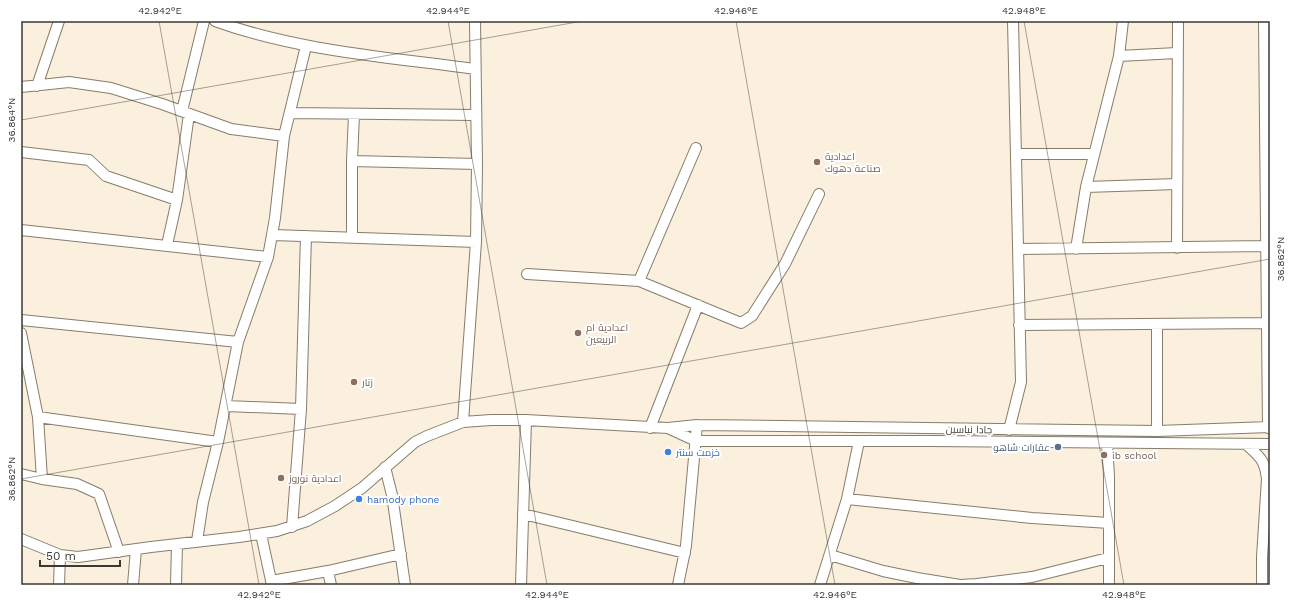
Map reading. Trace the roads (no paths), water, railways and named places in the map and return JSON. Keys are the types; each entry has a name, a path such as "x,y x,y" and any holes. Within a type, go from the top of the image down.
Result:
{"street":[{"path":"37,86 59,21"},
{"path":"167,245 177,200 186,112 204,21"},
{"path":"215,21 262,36 306,46 475,69"},
{"path":"463,422 476,242 478,164 474,21"},
{"path":"1009,430 1021,382 1013,21"},
{"path":"1076,248 1086,186 1119,56 1124,21"},
{"path":"1177,248 1178,21"},
{"path":"1264,21 1269,427"},
{"path":"197,541 203,502 226,406 238,342 268,257 284,136 306,46"},
{"path":"1119,56 1178,53"},
{"path":"21,87 69,82 112,88 186,112 231,129 284,136"},
{"path":"290,113 476,115"},
{"path":"352,237 352,161 354,114"},
{"path":"640,281 696,148"},
{"path":"21,152 89,160 106,176 177,200"},
{"path":"1016,154 1094,154"},
{"path":"352,161 478,164"},
{"path":"1086,186 1177,184"},
{"path":"527,274 640,281 741,323 752,316 785,264 818,194"},
{"path":"21,230 268,257"},
{"path":"272,235 476,242"},
{"path":"292,526 301,410 306,236"},
{"path":"1018,249 1267,246"},
{"path":"650,428 698,305"},
{"path":"21,320 238,342"},
{"path":"1019,325 1268,323"},
{"path":"1157,324 1157,431"},
{"path":"21,334 23,354 38,417 42,479"},
{"path":"226,406 301,410"},
{"path":"38,417 218,442"},
{"path":"521,585 526,420"},
{"name":"جادا نیاسین","path":"21,539 60,555 78,557 261,534 292,526 307,521 335,506 362,488 415,442 463,422 526,420 650,428 697,425 1157,431 1269,427"},
{"path":"678,585 685,553 697,425"},
{"path":"668,428 696,441"},
{"path":"1140,431 1140,444"},
{"name":"جادا نیاسین","path":"696,441 1270,444"},
{"path":"820,585 847,499 859,441"},
{"path":"1107,443 1109,585"},
{"path":"1247,444 1260,456 1267,460 1262,557 1266,582"},
{"path":"385,467 392,495 405,585"},
{"path":"21,474 42,479 77,484 99,494 119,552"},
{"path":"847,499 1032,518 1109,523"},
{"path":"523,514 685,553"},
{"path":"261,534 272,583 401,554"},
{"path":"1266,582 1270,536"},
{"path":"176,585 177,544"},
{"path":"133,585 136,549"},
{"path":"59,585 60,555"},
{"path":"830,555 883,570 916,582 960,585 1032,577 1108,558"},
{"path":"328,571 331,585"}],"place":[{"name":"اعدادية صناعة دهوك","path":"817,162"},
{"name":"اعدادية ام الربيعين","path":"578,333"},
{"name":"زنار","path":"354,382"},
{"name":"عقارات شاهو","path":"1058,447"},
{"name":"خزمت سنتر","path":"668,452"},
{"name":"ib school","path":"1104,455"},
{"name":"اعدادية نوروز","path":"281,478"},
{"name":"hamody phone","path":"359,499"}]}
